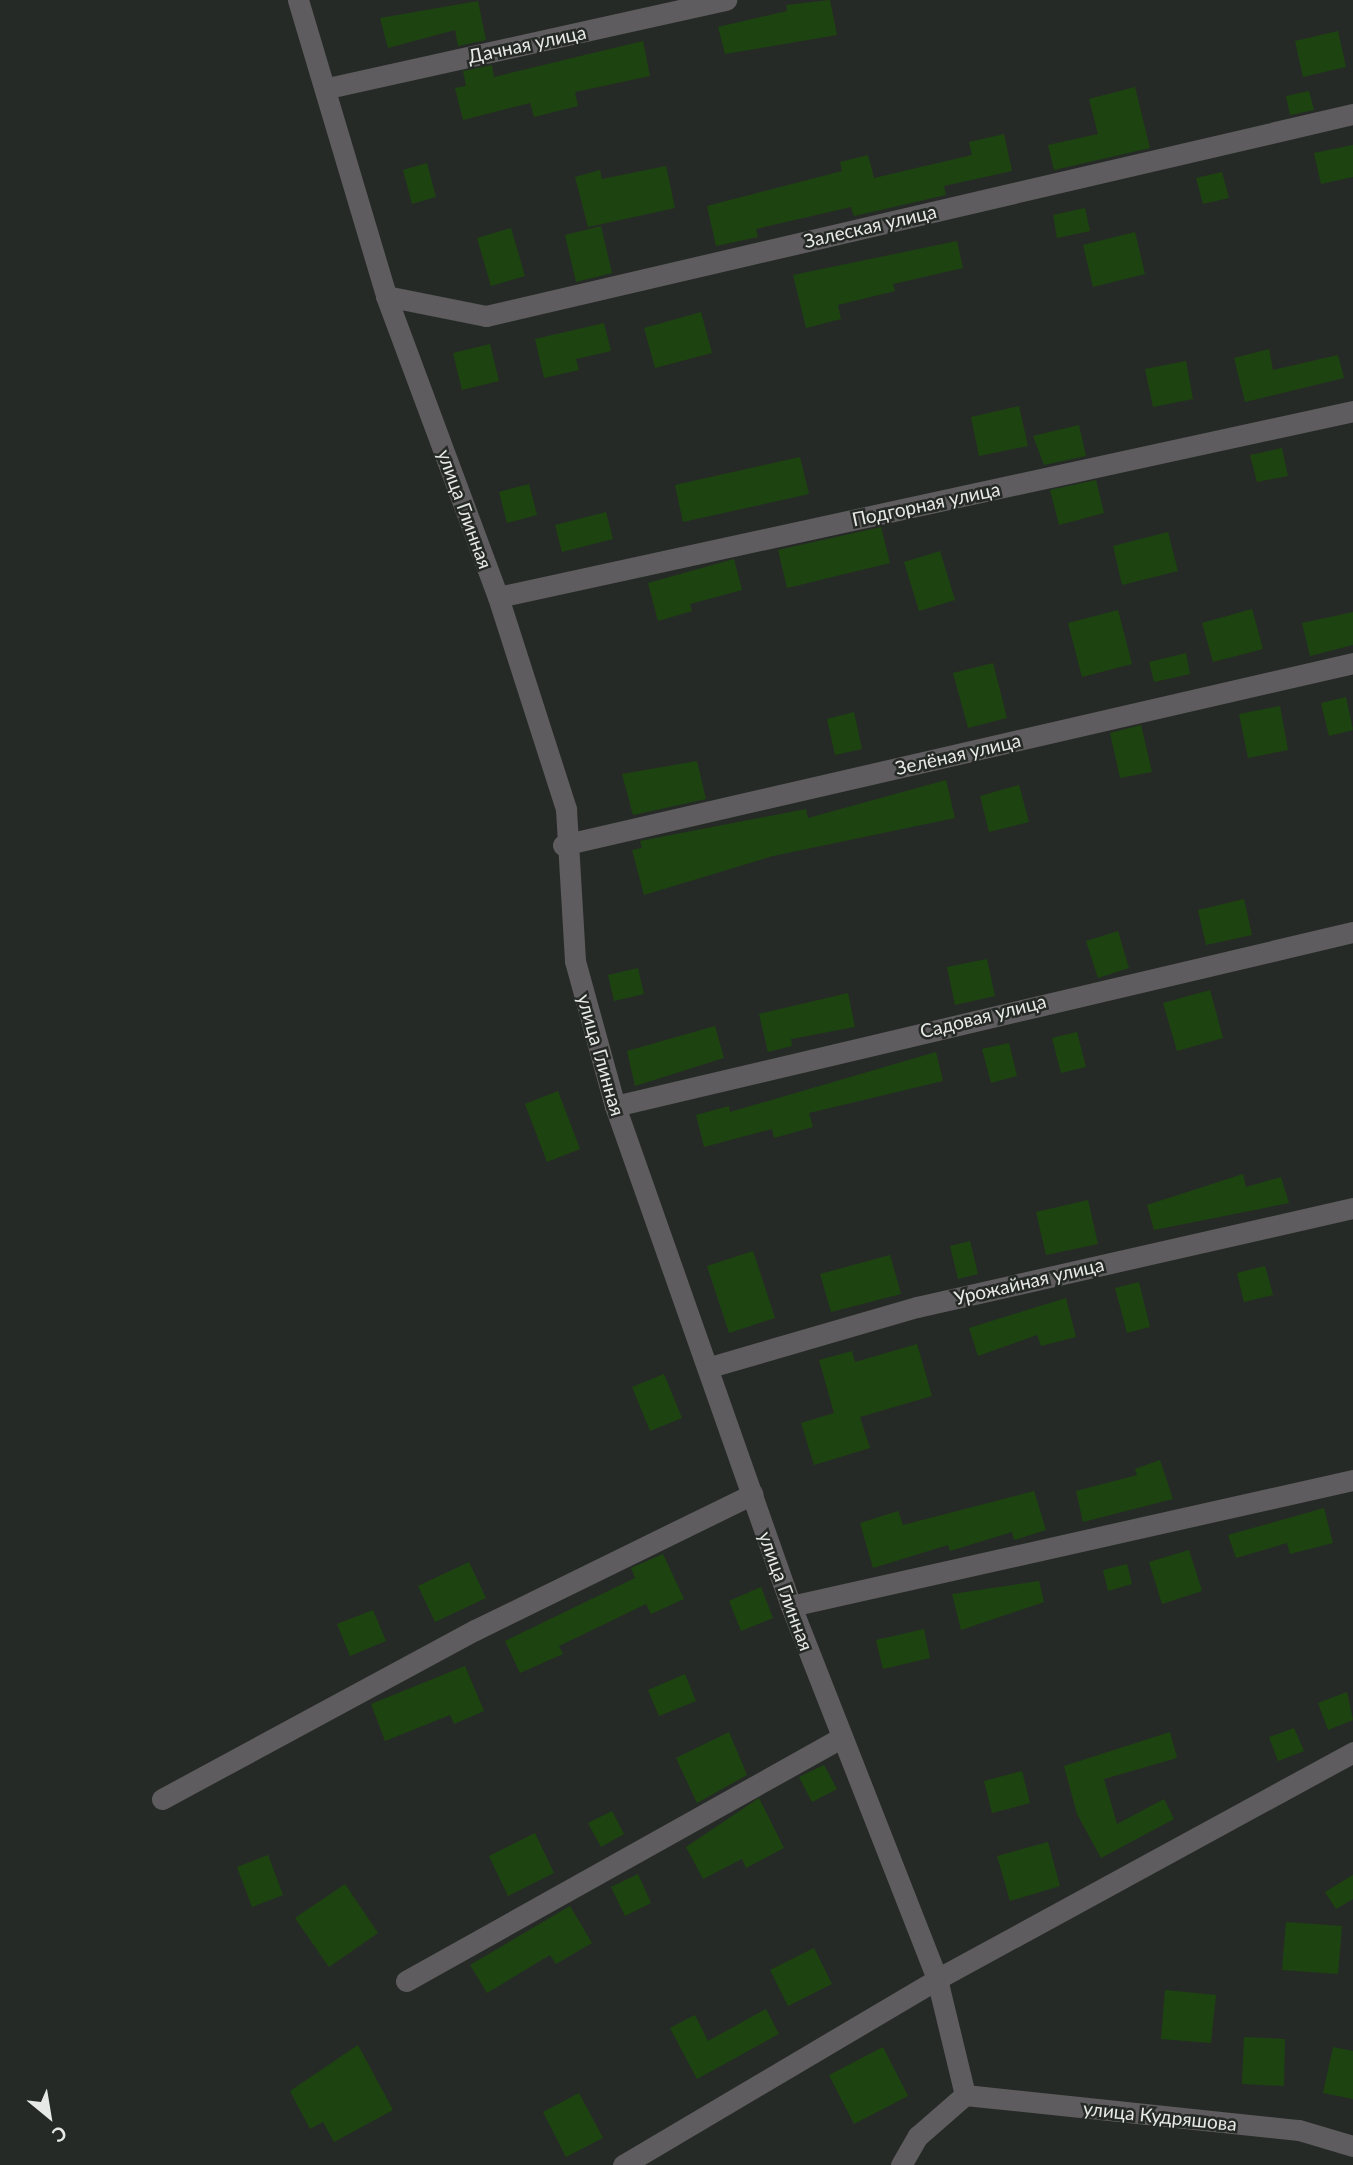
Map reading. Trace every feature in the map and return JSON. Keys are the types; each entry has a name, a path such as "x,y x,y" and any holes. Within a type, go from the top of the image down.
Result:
{"street":[{"name":"улица Глинная","path":"298,0 328,88 386,296 498,597 566,809 563,845 575,961 615,1105 710,1367 791,1606 840,1738 937,1979 965,2095"},
{"name":"Дачная улица","path":"328,88 726,0"},
{"name":"Залеская улица","path":"386,296 486,316 1353,114"},
{"name":"Подгорная улица","path":"498,597 1353,411"},
{"name":"Зелёная улица","path":"563,845 1353,663"},
{"name":"Садовая улица","path":"615,1105 1353,932"},
{"name":"Урожайная улица","path":"710,1367 916,1307 1353,1208"},
{"path":"791,1606 1353,1480"},
{"path":"162,1799 475,1630 752,1494"},
{"path":"406,1981 840,1738"},
{"path":"623,2165 937,1979 1353,1752"},
{"path":"901,2165 918,2136 965,2095"},
{"name":"улица Кудряшова","path":"965,2095 1299,2130 1353,2146"}],"building":[{"path":"830,0 837,35 725,54 718,27 787,11 786,5"},
{"path":"478,1 486,40 458,46 455,30 388,48 380,18"},
{"path":"1338,31 1346,67 1303,77 1295,41"},
{"path":"643,41 650,76 575,92 578,106 534,117 530,103 463,120 455,88 466,86 463,71 492,65 494,77"},
{"path":"1135,87 1150,148 1054,170 1048,145 1098,134 1089,99"},
{"path":"1309,91 1314,110 1290,115 1286,96"},
{"path":"1004,134 1012,171 944,186 946,195 854,216 851,207 756,229 758,237 716,246 707,206 842,171 840,162 868,155 874,178 972,155 969,142"},
{"path":"1353,145 1353,177 1321,184 1314,153"},
{"path":"427,163 436,197 412,204 403,170"},
{"path":"666,166 675,208 588,227 575,177 600,170 602,179"},
{"path":"1222,172 1229,198 1203,204 1196,178"},
{"path":"1085,208 1090,231 1057,238 1053,215"},
{"path":"601,226 612,273 576,282 565,235"},
{"path":"511,228 525,276 491,286 477,238"},
{"path":"1135,232 1145,274 1093,287 1083,245"},
{"path":"957,241 963,268 893,284 895,291 838,305 841,319 806,328 793,275"},
{"path":"701,312 712,353 655,368 644,328"},
{"path":"604,323 611,351 576,359 579,370 544,378 535,339"},
{"path":"490,344 499,381 462,390 453,353"},
{"path":"1269,349 1273,370 1338,355 1344,378 1245,402 1234,358"},
{"path":"1186,361 1193,399 1153,407 1145,369"},
{"path":"1019,406 1028,446 979,456 971,417"},
{"path":"1079,425 1086,456 1044,465 1033,436"},
{"path":"1282,448 1288,476 1257,482 1250,455"},
{"path":"800,457 809,494 683,522 675,485"},
{"path":"1096,480 1104,513 1059,525 1050,490"},
{"path":"529,484 537,515 507,523 499,492"},
{"path":"606,512 613,539 562,552 555,525"},
{"path":"881,527 890,563 787,588 778,550"},
{"path":"1168,532 1178,571 1122,585 1113,546"},
{"path":"940,551 955,600 919,611 904,562"},
{"path":"734,559 742,590 690,604 692,611 658,621 648,583"},
{"path":"1252,609 1263,649 1213,662 1202,623"},
{"path":"1118,610 1132,664 1082,677 1068,623"},
{"path":"1353,612 1353,645 1310,656 1302,623"},
{"path":"1186,653 1190,674 1154,682 1149,662"},
{"path":"993,663 1007,718 968,728 953,673"},
{"path":"1346,697 1353,730 1329,736 1321,703"},
{"path":"1280,706 1288,750 1248,758 1239,714"},
{"path":"854,712 862,749 835,755 827,719"},
{"path":"1141,725 1152,772 1120,778 1110,733"},
{"path":"697,761 706,799 633,815 622,774"},
{"path":"946,780 955,818 773,856 644,895 632,850 642,848 640,841 806,809 808,818"},
{"path":"1019,785 1029,822 989,832 980,796"},
{"path":"1244,899 1252,935 1206,945 1198,910"},
{"path":"1118,931 1129,968 1098,978 1086,941"},
{"path":"987,959 995,996 955,1005 947,967"},
{"path":"638,968 644,994 614,1001 608,975"},
{"path":"1210,990 1223,1038 1177,1051 1163,1003"},
{"path":"848,993 855,1027 791,1039 792,1046 768,1052 759,1014"},
{"path":"715,1026 724,1058 635,1086 627,1051"},
{"path":"1077,1032 1086,1067 1061,1073 1052,1038"},
{"path":"1009,1043 1017,1076 991,1083 982,1049"},
{"path":"936,1052 943,1081 809,1113 813,1127 774,1138 772,1129 704,1147 696,1115 729,1106 730,1112"},
{"path":"558,1091 580,1149 547,1162 525,1104"},
{"path":"1243,1174 1246,1187 1281,1177 1289,1203 1154,1230 1147,1205"},
{"path":"1088,1200 1098,1244 1046,1255 1036,1212"},
{"path":"970,1241 978,1274 958,1279 950,1246"},
{"path":"753,1251 775,1318 729,1333 707,1266"},
{"path":"890,1255 901,1294 831,1312 820,1274"},
{"path":"1265,1266 1273,1295 1244,1302 1237,1273"},
{"path":"1139,1282 1150,1327 1127,1333 1115,1288"},
{"path":"1066,1298 1076,1337 1041,1346 1037,1335 978,1356 969,1328"},
{"path":"917,1344 932,1396 860,1417 870,1448 814,1465 801,1423 834,1413 819,1360 852,1351 855,1362"},
{"path":"664,1374 682,1418 650,1431 632,1387"},
{"path":"1160,1460 1173,1499 1083,1522 1076,1491 1137,1475 1135,1469"},
{"path":"1034,1491 1046,1530 1014,1540 1012,1532 950,1551 948,1545 873,1568 860,1523 898,1511 903,1525"},
{"path":"1324,1508 1333,1543 1290,1554 1287,1543 1236,1558 1228,1535"},
{"path":"1189,1550 1202,1591 1162,1604 1149,1562"},
{"path":"663,1554 684,1599 651,1614 646,1604 559,1646 563,1654 520,1673 505,1641 635,1578 631,1568"},
{"path":"469,1562 486,1598 435,1622 418,1586"},
{"path":"1127,1564 1132,1584 1108,1591 1103,1570"},
{"path":"1039,1581 1044,1602 961,1630 952,1594"},
{"path":"761,1587 773,1618 741,1631 729,1601"},
{"path":"373,1610 386,1641 350,1656 337,1624"},
{"path":"924,1629 930,1658 883,1669 876,1640"},
{"path":"465,1666 484,1711 454,1724 450,1715 385,1741 371,1704"},
{"path":"685,1674 696,1701 659,1716 648,1690"},
{"path":"1347,1692 1353,1720 1328,1730 1318,1703"},
{"path":"1294,1728 1304,1751 1278,1761 1269,1737"},
{"path":"729,1732 747,1775 697,1803 676,1758"},
{"path":"1170,1732 1177,1758 1104,1779 1117,1824 1164,1799 1174,1819 1101,1858 1077,1814 1064,1766"},
{"path":"824,1765 837,1789 812,1802 799,1777"},
{"path":"1022,1771 1030,1803 992,1813 984,1781"},
{"path":"759,1798 784,1848 746,1868 742,1859 703,1879 686,1847"},
{"path":"612,1811 624,1834 601,1847 588,1823"},
{"path":"535,1833 554,1873 508,1896 489,1856"},
{"path":"1048,1842 1060,1886 1010,1901 997,1856"},
{"path":"268,1855 283,1895 252,1907 237,1867"},
{"path":"638,1874 651,1903 625,1916 611,1887"},
{"path":"1353,1875 1353,1899 1336,1909 1325,1892"},
{"path":"345,1884 378,1933 329,1967 295,1918"},
{"path":"570,1906 592,1943 556,1964 550,1955 487,1993 470,1965"},
{"path":"1286,1922 1342,1926 1338,1974 1282,1970"},
{"path":"814,1948 832,1984 788,2006 770,1970"},
{"path":"1165,1990 1216,1995 1211,2043 1161,2039"},
{"path":"766,2009 779,2034 697,2079 670,2028 695,2015 708,2041"},
{"path":"1244,2037 1285,2039 1284,2086 1242,2084"},
{"path":"358,2045 393,2110 334,2142 323,2122 310,2129 290,2091"},
{"path":"883,2047 908,2096 854,2124 829,2075"},
{"path":"1333,2047 1353,2051 1353,2099 1323,2093"},
{"path":"579,2093 603,2138 566,2157 543,2112"}]}
